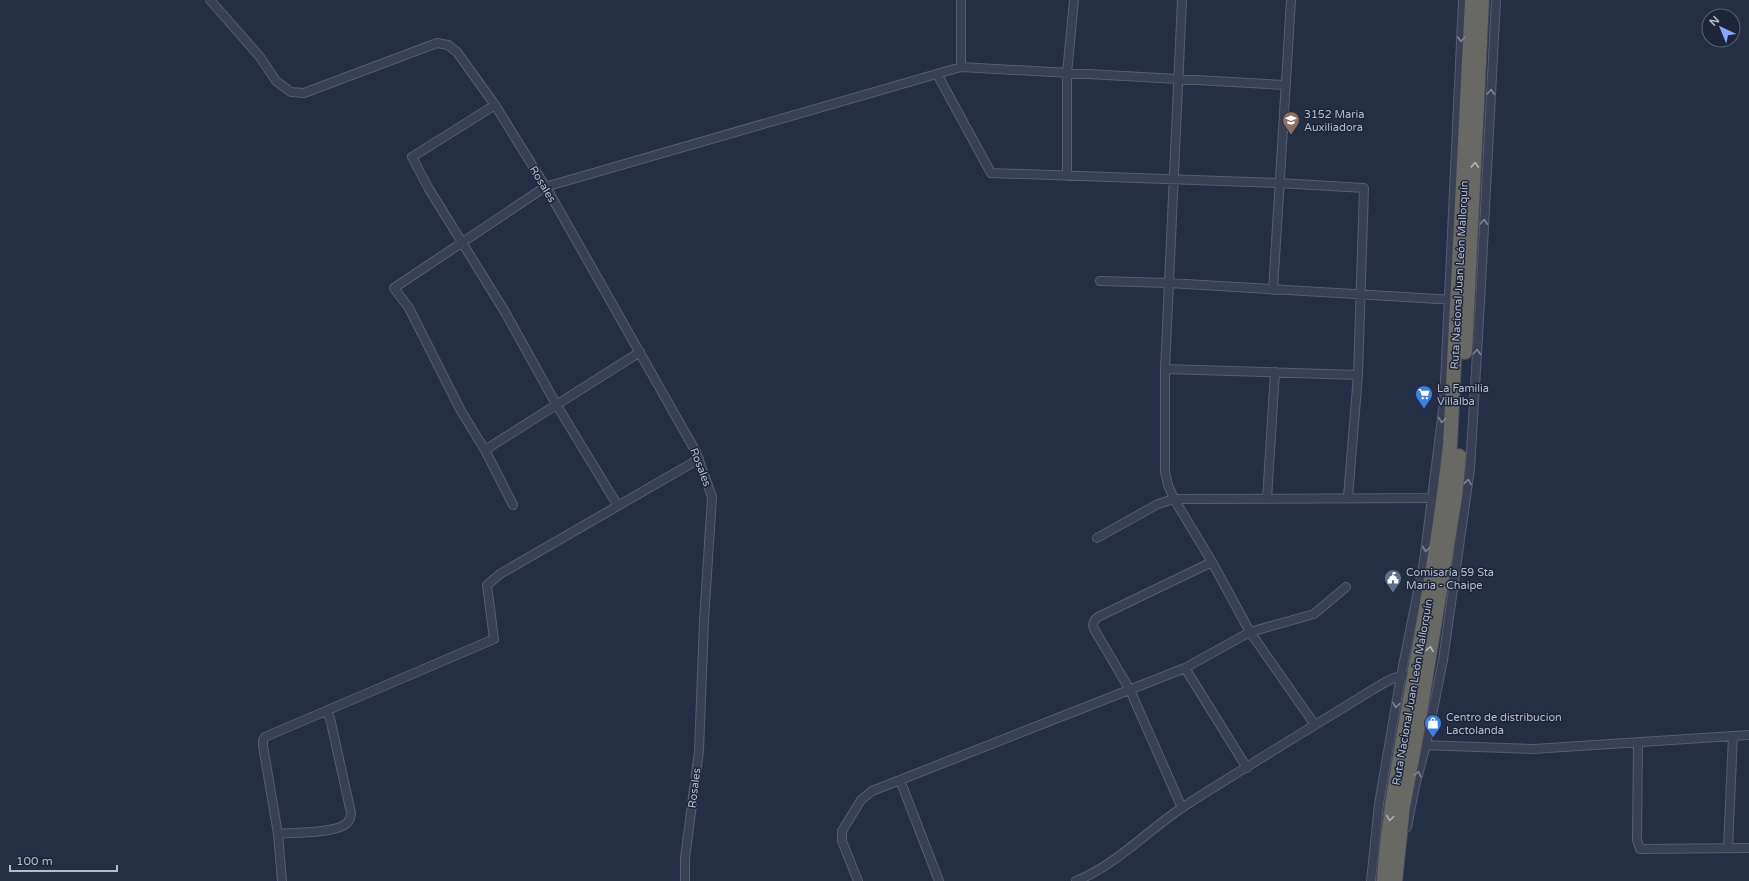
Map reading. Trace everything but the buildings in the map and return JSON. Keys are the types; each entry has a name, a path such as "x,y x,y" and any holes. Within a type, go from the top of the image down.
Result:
{"highway":[{"name":"Ruta Nacional Juan León Mallorquín","path":"1396,881 1399,831 1418,744 1449,497 1472,0"},
{"name":"Ruta Nacional Juan León Mallorquín","path":"1458,300 1482,0"},
{"name":"Ruta Nacional Juan León Mallorquín","path":"1384,881 1388,830 1395,789 1407,676 1417,658 1449,497"}],"street":[{"name":"Rosales","path":"210,0 260,56 276,81 291,92 304,93 437,43 448,45 457,52 495,105 545,187 696,452 712,497 699,751 685,858 685,881"},
{"path":"961,0 961,67"},
{"path":"1067,176 1067,73 1074,0"},
{"path":"1182,0 1165,369 1165,472 1168,485 1174,499 1212,562 1250,632 1315,725"},
{"path":"1273,290 1285,85 1292,0"},
{"path":"1449,497 1444,402 1458,300 1463,0"},
{"path":"1371,881 1380,804 1407,676 1424,561 1449,497 1470,469 1496,0"},
{"path":"513,505 485,450 461,411 409,308 394,288 545,187 961,67 1285,85"},
{"path":"937,74 991,173 1279,183 1364,188 1358,375 1348,497"},
{"path":"495,105 412,157 429,189 505,312 556,404 618,506"},
{"path":"1100,281 1169,283 1458,300"},
{"path":"485,450 640,352"},
{"path":"1165,369 1358,375"},
{"path":"1267,499 1275,372"},
{"path":"282,881 278,834 263,740 269,734 494,639 486,585 500,574 699,459"},
{"path":"1097,538 1158,504 1174,499 1449,497"},
{"path":"1182,808 1130,690 1094,629 1094,620 1212,562"},
{"path":"858,881 842,841 842,832 861,800 872,791 1185,668 1250,632 1314,614 1346,587"},
{"path":"1417,658 1421,674 1409,740 1418,744 1533,749 1749,735"},
{"path":"1185,668 1247,768"},
{"path":"1076,881 1091,875 1111,862 1182,808 1315,725 1372,690 1407,676"},
{"path":"278,834 336,828 348,822 351,818 330,718 326,711"},
{"path":"1728,848 1733,736"},
{"path":"1638,742 1637,840 1640,849 1749,848"},
{"path":"1395,789 1403,776 1418,744"},
{"path":"1401,881 1402,859 1415,786 1418,744"},
{"path":"900,780 939,881"}],"place":[{"name":"3152 Maria Auxiliadora","path":"1291,135"},
{"name":"La Familia Villalba","path":"1424,409"},
{"name":"Comisaría 59 Sta Maria - Chaipe","path":"1393,593"},
{"name":"Centro de distribucion Lactolanda","path":"1433,738"}]}
